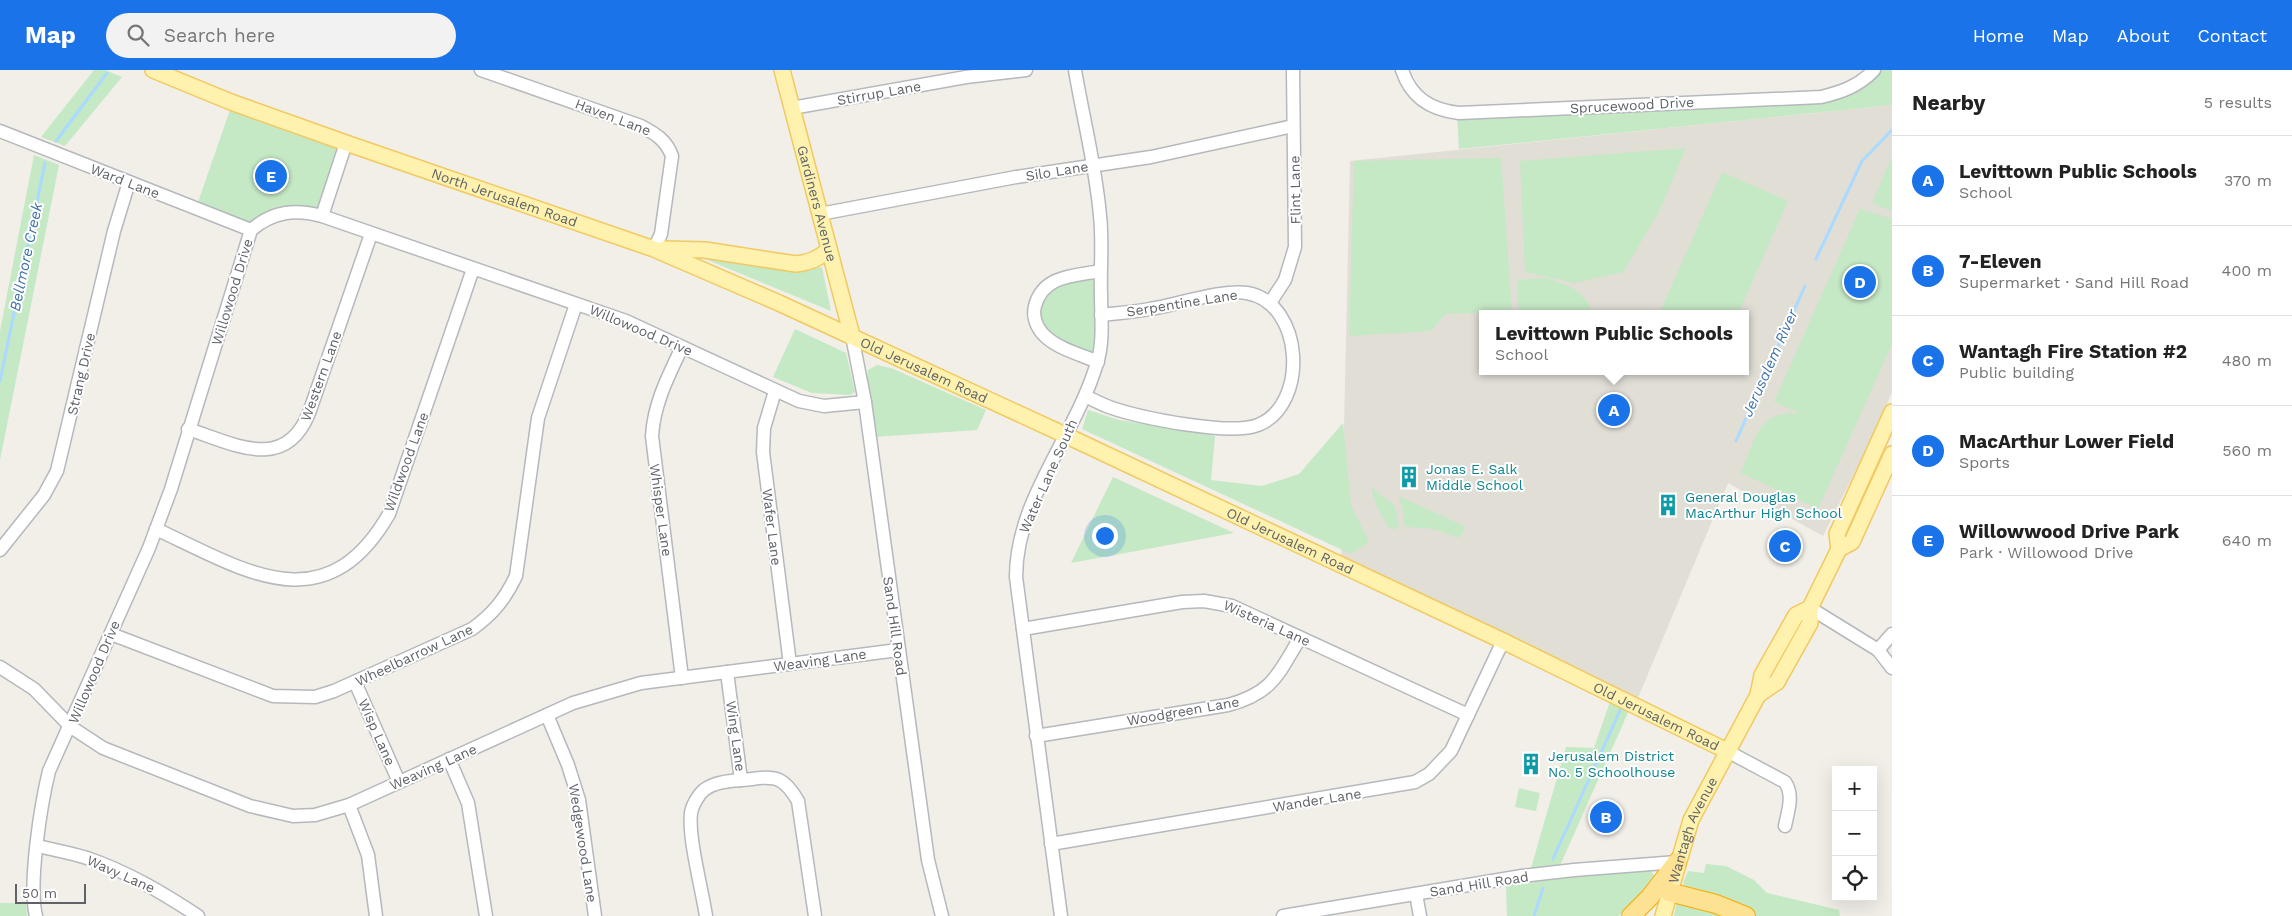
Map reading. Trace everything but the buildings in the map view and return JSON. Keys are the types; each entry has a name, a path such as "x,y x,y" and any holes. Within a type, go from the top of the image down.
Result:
{"highway":[{"path":"1631,916 1650,897 1677,862"},
{"path":"1669,892 1716,904 1746,916"}],"main road":[{"name":"North Jerusalem Road","path":"153,70 231,102 654,249 852,336"},
{"name":"Gardiners Avenue","path":"782,70 852,336"},
{"path":"654,249 706,250 796,264 821,257 830,249"},
{"name":"Old Jerusalem Road","path":"852,336 1503,641 1727,751"},
{"name":"Wantagh Avenue","path":"1663,916 1677,862 1691,820 1758,695 1777,682 1810,623 1810,608 1839,549 1837,534 1892,412"},
{"path":"1874,454 1890,457"},
{"name":"Wantagh Avenue","path":"1839,549 1852,542 1890,457"}],"street":[{"name":"Haven Lane","path":"481,70 641,126 658,134 668,146 672,156 661,234 654,249"},
{"name":"Stirrup Lane","path":"792,108 966,77 1026,70"},
{"name":"Water Lane South","path":"1060,916 1016,577 1018,544 1031,507 1085,396 1098,362 1101,315 1100,216 1075,70"},
{"name":"Flint Lane","path":"1270,303 1285,280 1295,247 1293,70"},
{"name":"Sprucewood Drive","path":"1402,70 1409,87 1423,102 1442,111 1459,113 1821,97 1840,93 1854,86 1874,70"},
{"name":"Silo Lane","path":"820,214 1016,177 1151,157 1293,126"},
{"name":"Ward Lane","path":"0,131 251,230"},
{"path":"322,216 346,143"},
{"name":"Strang Drive","path":"0,550 44,495 57,471 114,232 129,182"},
{"name":"Willowood Drive","path":"36,916 33,891 44,790 49,771 71,727 79,703 156,529 251,230 262,220 281,213 296,211 322,216 473,270 626,321 798,401 824,406 865,402"},
{"name":"Western Lane","path":"188,430 259,450 278,448 295,438 303,427 309,412 371,234"},
{"name":"Wildwood Lane","path":"156,529 244,570 278,579 299,580 324,575 343,566 360,554 375,538 389,514 473,270"},
{"path":"1098,362 1045,337 1034,318 1034,310 1038,294 1049,284 1065,277 1100,271"},
{"name":"Serpentine Lane","path":"1085,396 1112,408 1156,419 1230,429 1244,429 1259,425 1279,409 1287,398 1291,383 1291,338 1288,326 1270,303 1248,293 1233,292 1150,309 1101,315"},
{"name":"Wheelbarrow Lane","path":"110,634 273,696 315,696 334,692 472,629 489,616 505,599 516,576 520,562 538,418 576,304"},
{"name":"Sand Hill Road","path":"852,336 865,402 928,860 942,916"},
{"name":"Whisper Lane","path":"682,347 657,401 653,415 652,436 682,678"},
{"name":"Wafer Lane","path":"775,391 764,428 763,452 790,664"},
{"name":"Wisteria Lane","path":"1023,629 1182,602 1204,600 1232,606 1468,715"},
{"path":"1810,608 1878,650 1892,668"},
{"path":"1878,650 1892,634"},
{"name":"Woodgreen Lane","path":"1036,736 1228,705 1249,699 1260,694 1274,680 1300,638"},
{"name":"Wander Lane","path":"1051,844 1406,785 1429,774 1442,763 1451,751 1503,641"},
{"name":"Weaving Lane","path":"0,667 34,689 71,727 103,748 269,812 293,816 315,815 349,805 547,715 600,694 641,683 898,650"},
{"name":"Wing Lane","path":"706,916 691,813 695,802 704,790 718,783 741,780 727,672"},
{"name":"Wisp Lane","path":"355,682 399,782"},
{"name":"Wedgewood Lane","path":"547,715 568,765 579,800 595,916"},
{"path":"1727,751 1785,782 1790,789 1790,799 1785,826"},
{"path":"449,760 468,803 486,916"},
{"path":"741,780 762,777 778,778 788,785 798,801 815,916"},
{"path":"349,805 368,855 376,916"},
{"name":"Wavy Lane","path":"38,846 86,858 128,874 161,892 198,916"},
{"name":"Sand Hill Road","path":"1283,916 1565,871 1677,862"},
{"path":"1416,894 1420,916"}],"shaded area":[{"path":"1892,105 1892,392 1877,428 1823,536 1728,483 1635,705 1341,563 1350,161"}],"green space":[{"path":"94,70 105,70 122,77 65,146 41,137"},
{"path":"1876,70 1892,70 1892,105 1459,149 1457,115 1823,98"},
{"path":"232,104 345,144 323,215 296,210 251,229 196,208"},
{"path":"1686,148 1659,212 1623,272 1574,283 1525,272 1520,161"},
{"path":"34,155 59,165 0,460 0,331"},
{"path":"1892,156 1892,211 1872,203"},
{"path":"1501,158 1512,310 1479,310 1479,313 1446,314 1430,331 1349,336 1354,161"},
{"path":"1722,172 1788,201 1740,310 1661,310"},
{"path":"1860,209 1892,219 1892,344 1818,509 1741,473 1754,439 1766,422 1786,414 1800,413 1774,402"},
{"path":"703,258 795,270 822,267 831,311"},
{"path":"1100,272 1097,360 1053,341 1035,311 1051,284"},
{"path":"1546,278 1562,283 1580,294 1592,310 1519,310 1517,280"},
{"path":"795,329 846,353 855,392 850,395 812,393 773,377"},
{"path":"877,365 891,368 986,410 977,430 874,437 867,380 868,370"},
{"path":"1088,410 1119,420 1215,436 1211,480 1262,486 1299,474 1343,423 1351,505 1369,542 1351,554 1082,429"},
{"path":"1113,477 1234,533 1071,563"},
{"path":"1371,487 1395,506 1399,526 1395,530 1388,527 1376,505"},
{"path":"1399,496 1466,527 1459,538 1434,529 1408,527 1404,525 1402,504 1399,501"},
{"path":"1612,696 1631,706 1554,879 1650,870 1654,875 1653,883 1633,906 1618,916 1507,916 1506,885 1527,882 1566,747 1594,748"},
{"path":"1519,788 1540,793 1536,811 1515,807"},
{"path":"1706,864 1726,866 1754,880 1767,893 1839,910 1840,916 1756,916 1745,908 1687,890 1683,883 1688,871 1704,873"},
{"path":"1677,901 1735,916 1674,916"},
{"path":"0,903 26,903 27,916 0,916"}],"waterway":[{"name":"Bellmore Creek","path":"56,141 107,73"},
{"name":"Jerusalem River","path":"1816,259 1862,161 1892,130"},
{"name":"Bellmore Creek","path":"0,381 45,163"},
{"name":"Jerusalem River","path":"1736,441 1805,286"},
{"name":"Jerusalem River","path":"1553,859 1622,706"},
{"name":"Jerusalem River","path":"1534,916 1543,888"}],"place":[{"name":"Willowwood Drive Park","path":"271,176"},
{"name":"MacArthur Lower Field","path":"1860,282"},
{"name":"Levittown Public Schools","path":"1614,410"},
{"name":"Jonas E. Salk Middle School","path":"1409,477"},
{"name":"General Douglas MacArthur High School","path":"1668,505"},
{"name":"Wantagh Fire Station #2","path":"1785,546"},
{"name":"Jerusalem District No. 5 Schoolhouse","path":"1531,764"},
{"name":"7-Eleven","path":"1606,817"}]}
